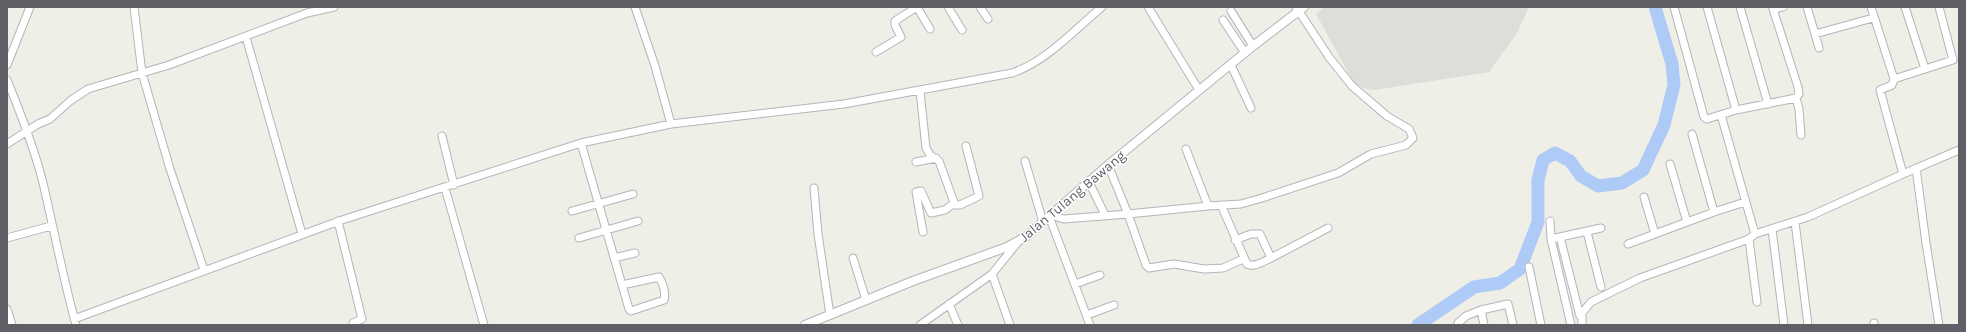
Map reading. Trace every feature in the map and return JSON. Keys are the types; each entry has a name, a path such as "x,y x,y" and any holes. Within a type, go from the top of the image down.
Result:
{"street":[{"path":"7,65 30,7"},
{"path":"134,7 142,72 170,169 204,270"},
{"path":"7,144 28,132 38,124 50,119 70,101 88,89 246,37 307,13 334,7"},
{"path":"635,7 655,66 670,124"},
{"path":"876,52 901,37 895,25 895,21 917,7 930,29"},
{"path":"948,7 962,30"},
{"path":"980,7 988,19"},
{"path":"7,80 28,132 43,184 51,226 75,322 204,270 338,221 445,188 581,143 670,124 831,106 920,91 987,78 1025,68 1062,42 1102,7"},
{"path":"1148,7 1199,90"},
{"path":"1674,7 1704,117 1707,119 1736,110 1796,98"},
{"path":"1708,7 1736,110"},
{"path":"1740,7 1768,104"},
{"path":"1783,7 1773,8 1799,90 1796,98 1799,108 1801,135"},
{"path":"1807,7 1819,48"},
{"path":"1870,7 1894,79 1892,85 1881,88 1880,90 1903,174"},
{"path":"1905,7 1925,69"},
{"path":"1894,79 1952,62 1954,58 1940,7"},
{"path":"1049,217 1059,219 1241,204 1338,173 1371,154 1406,145 1413,138 1408,129 1387,116 1352,86 1329,57 1299,8"},
{"name":"Jalan Tulang Bawang","path":"805,325 1018,242 1108,165 1299,8"},
{"path":"1230,11 1253,46"},
{"path":"1815,34 1873,18"},
{"path":"1222,20 1245,53"},
{"path":"246,37 302,234"},
{"path":"1231,65 1252,108"},
{"path":"920,91 926,148 930,155 939,161 953,204"},
{"path":"1721,115 1755,234"},
{"path":"1692,134 1714,212"},
{"path":"442,136 454,185"},
{"path":"581,143 622,285 631,311"},
{"path":"921,217 945,210 953,204 960,205 978,196 966,146"},
{"path":"1186,149 1208,206"},
{"path":"1582,322 1582,313 1591,302 1640,278 1748,239 1755,234 1795,222 1959,150"},
{"path":"916,162 936,158"},
{"path":"1025,161 1049,217 1090,325"},
{"path":"1670,164 1686,222"},
{"path":"1108,165 1128,214 1146,265 1149,268 1174,264 1204,269 1223,268 1243,259"},
{"path":"1916,168 1939,325"},
{"path":"1089,182 1105,215"},
{"path":"445,188 484,325"},
{"path":"814,188 818,234 830,315"},
{"path":"923,232 916,192 922,191 931,213"},
{"path":"572,210 633,194"},
{"path":"1644,197 1655,234"},
{"path":"1628,244 1745,202"},
{"path":"1221,205 1243,259 1250,266 1271,258 1328,228"},
{"path":"338,221 362,319 353,323 353,325"},
{"path":"579,238 638,221"},
{"path":"1550,221 1551,239 1571,325"},
{"path":"1795,222 1808,325"},
{"path":"7,238 51,226"},
{"path":"1551,239 1601,228"},
{"path":"1772,229 1784,325"},
{"path":"1587,232 1601,287"},
{"path":"1235,240 1250,234 1260,234 1271,258"},
{"path":"1560,237 1582,322"},
{"path":"1748,239 1756,302"},
{"path":"920,325 992,274 1018,242"},
{"path":"614,258 635,253"},
{"path":"853,258 866,300"},
{"path":"1529,267 1541,325"},
{"path":"992,274 1010,325"},
{"path":"1075,284 1100,275"},
{"path":"621,312 631,311 663,301 665,295 662,281 659,277 622,285"},
{"path":"949,304 958,325"},
{"path":"1458,325 1458,322 1466,316 1481,310 1508,304 1513,325"},
{"path":"1086,315 1114,305"},
{"path":"7,309 12,325"},
{"path":"1481,310 1484,325"}],"shaded area":[{"path":"1325,7 1529,7 1516,35 1490,72 1374,90 1366,89 1354,83 1316,14"}],"waterway":[{"path":"1418,325 1474,287 1500,283 1520,269 1538,222 1538,180 1543,160 1555,153 1570,161 1581,176 1598,186 1622,183 1643,170 1664,125 1674,85 1672,64 1655,7"}]}
